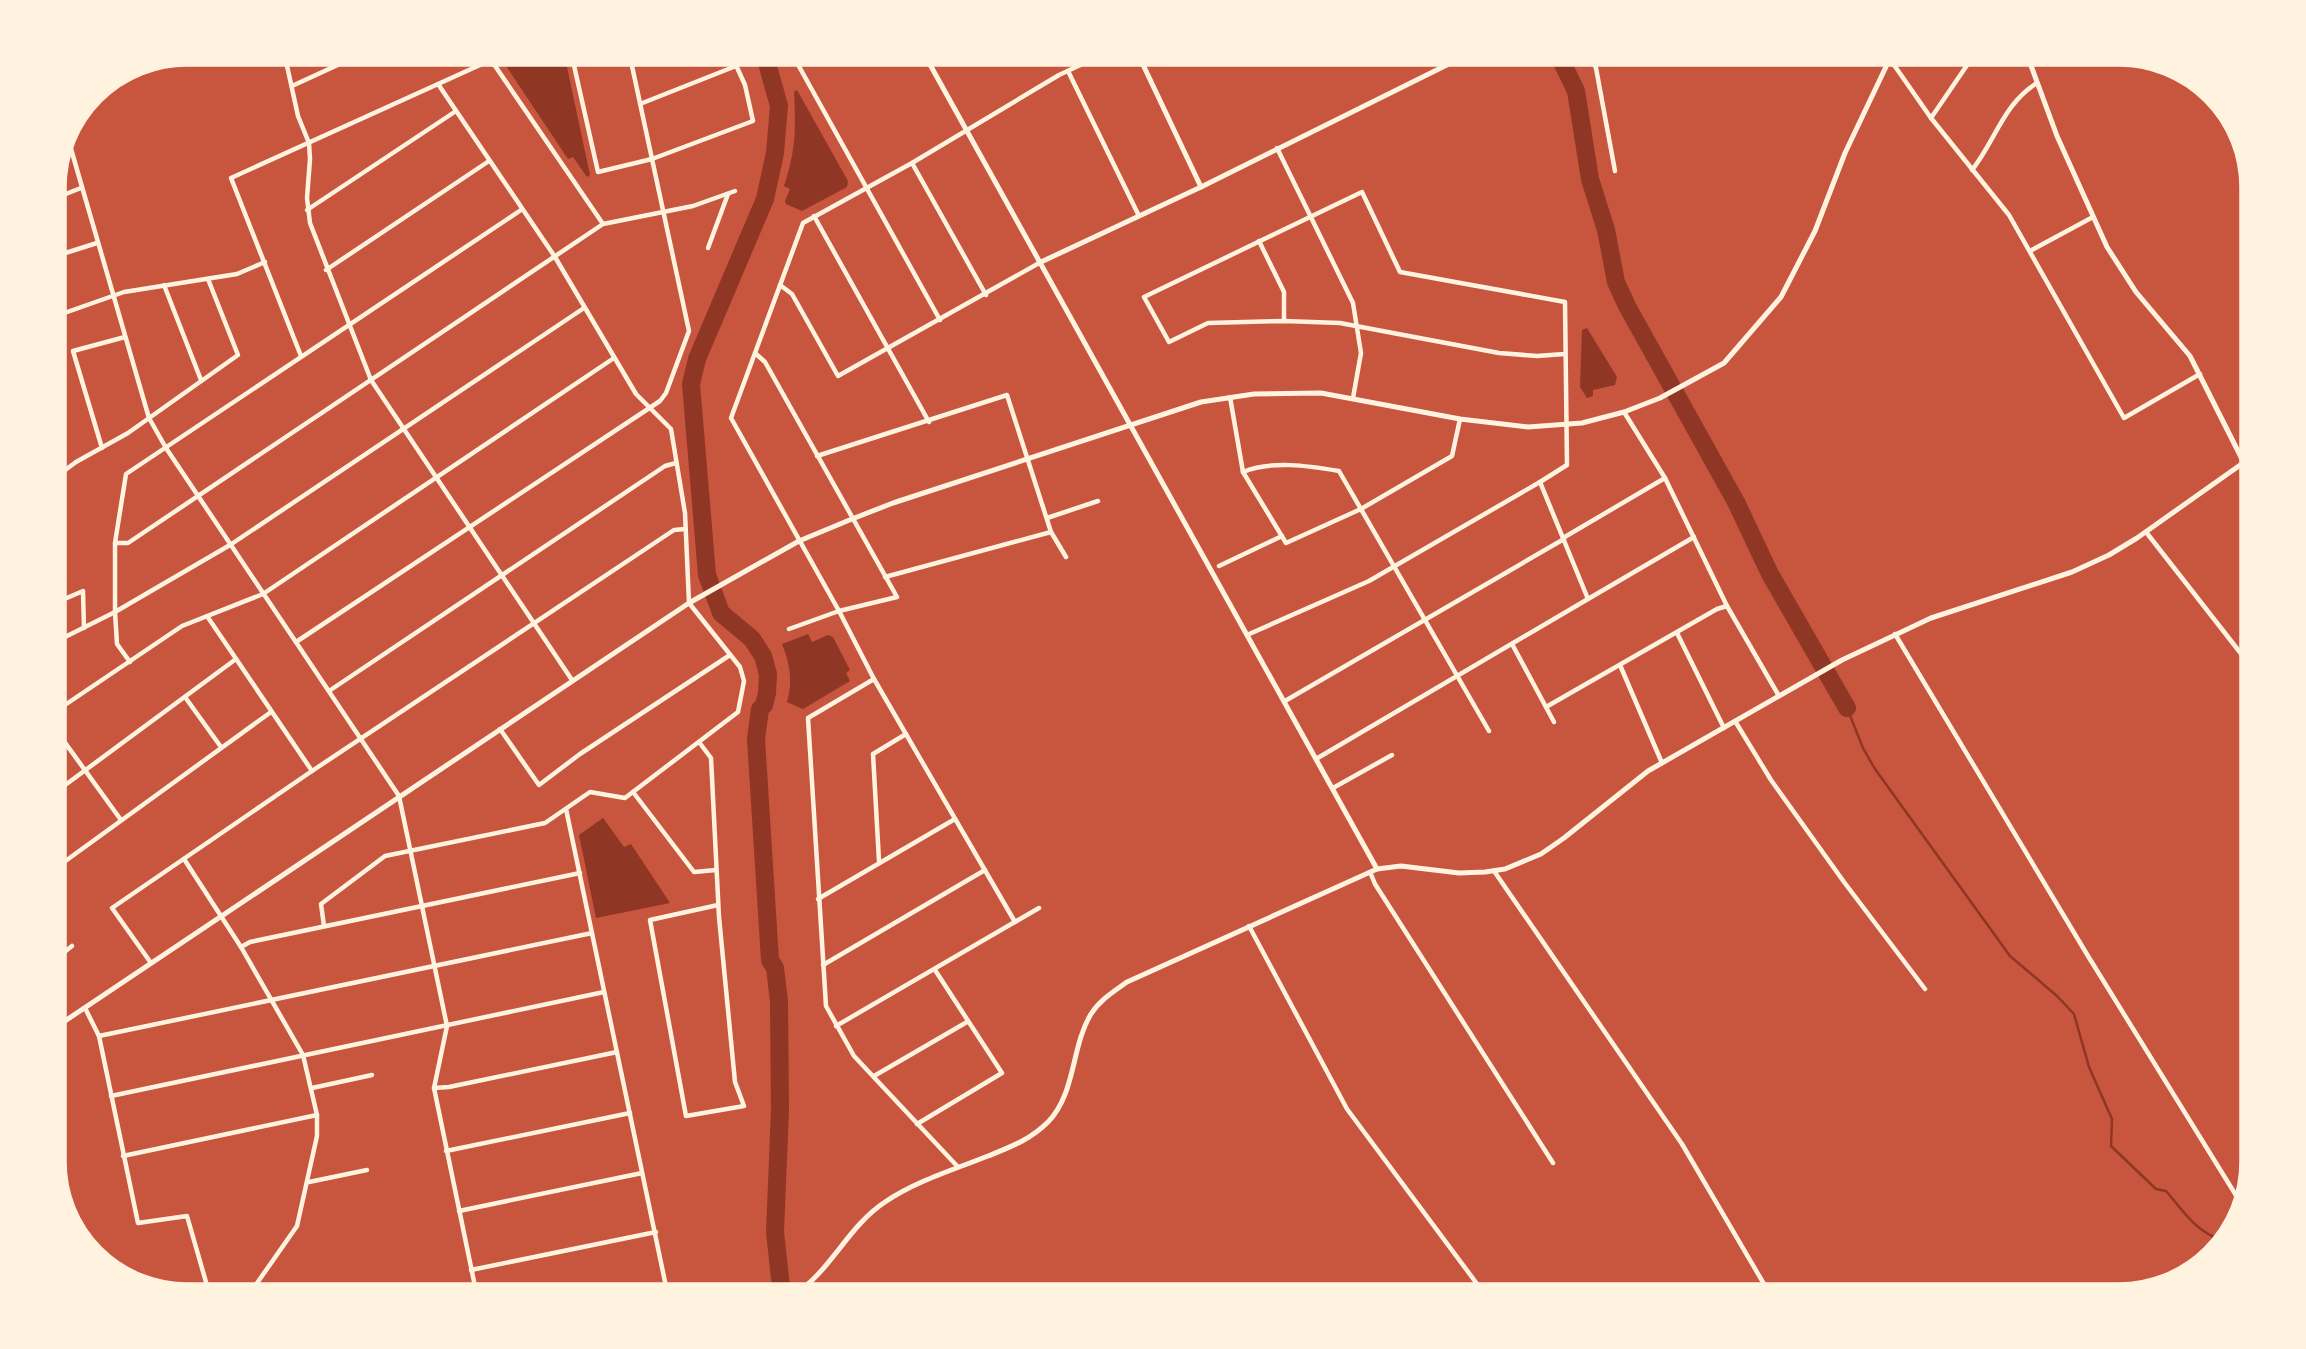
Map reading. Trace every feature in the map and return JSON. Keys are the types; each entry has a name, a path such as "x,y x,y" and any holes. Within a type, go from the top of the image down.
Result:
{"street":[{"path":"287,65 298,116 309,143 307,210 326,270 371,380 572,680"},
{"path":"292,86 338,65"},
{"path":"301,356 231,178 480,65"},
{"path":"494,65 603,224"},
{"path":"574,65 598,172 652,159 753,121 745,85 736,66 640,104"},
{"path":"296,642 660,401 666,393 689,331 632,65"},
{"path":"798,65 940,320"},
{"path":"930,65 1333,788 1374,870 1375,884 1553,1163"},
{"path":"1015,922 874,679 731,418 803,223 1081,65"},
{"path":"1143,65 1201,187"},
{"path":"780,285 792,294 838,376 1041,262 1201,187 1446,65"},
{"path":"1595,65 1615,171"},
{"path":"65,1021 701,595 799,541 852,519 1192,404 1230,397 1299,393 1353,398 1460,419 1516,426 1564,425 1624,412 1690,383 1724,363 1781,297 1815,231 1845,153 1884,65"},
{"path":"1896,65 1931,118 2008,215 2124,418 2200,374"},
{"path":"1931,118 1967,65"},
{"path":"2031,65 2057,136 2107,247 2129,282 2172,332 2200,374 2241,457"},
{"path":"1068,71 1139,216"},
{"path":"1972,170 2012,106 2024,91 2037,83"},
{"path":"324,926 321,904 385,856 545,823 590,792 625,798 738,712 743,674 740,667 689,603 685,530 671,429 636,394 555,257 438,84"},
{"path":"307,210 456,111"},
{"path":"1277,148 1353,303 1361,353 1353,398"},
{"path":"71,149 149,418 230,545 399,796 447,1026 434,1088 474,1284"},
{"path":"326,270 489,161"},
{"path":"912,163 986,295"},
{"path":"65,194 82,188"},
{"path":"115,543 128,543 603,224 693,206 735,191"},
{"path":"1247,635 1368,581 1567,466 1564,425 1565,302 1400,272 1363,192 1144,296 1169,342 1208,323 1324,322 1499,353 1537,356 1564,354"},
{"path":"708,248 728,193"},
{"path":"130,662 117,644 115,612 115,543 126,474 521,210"},
{"path":"814,216 929,422"},
{"path":"2030,251 2093,217"},
{"path":"1259,241 1284,292 1284,321"},
{"path":"65,253 97,243"},
{"path":"65,313 112,295 237,274 265,262"},
{"path":"65,469 149,418 238,355 208,279"},
{"path":"164,285 201,380"},
{"path":"65,637 115,612 230,545 584,308"},
{"path":"102,448 73,351 125,337"},
{"path":"755,353 765,362 897,597 839,611 789,629"},
{"path":"65,705 182,626 263,594 614,358"},
{"path":"817,456 1007,395 1051,532 1066,557"},
{"path":"1230,397 1243,472 1286,543 1360,509 1452,456 1460,419"},
{"path":"1624,412 1665,478 1727,606 1779,696"},
{"path":"329,691 665,466 676,463"},
{"path":"811,1284 858,1224 884,1202 910,1188 1023,1142 1049,1121 1060,1105 1083,1030 1092,1012 1103,999 1126,982 1374,870 1401,866 1460,873 1494,871 1518,864 1549,849 1613,797 1662,763 1842,660 1894,634 1964,606 2073,572 2109,555 2241,465"},
{"path":"1243,472 1272,466 1339,471 1489,731"},
{"path":"1285,701 1665,478"},
{"path":"1540,482 1588,599"},
{"path":"1046,518 1098,501"},
{"path":"151,963 113,908 312,771 674,530 685,530"},
{"path":"885,576 1051,532"},
{"path":"2146,532 2241,654"},
{"path":"1219,565 1282,536"},
{"path":"1316,759 1694,537"},
{"path":"65,599 83,591 84,628"},
{"path":"1546,707 1717,609 1727,606"},
{"path":"207,616 312,771"},
{"path":"1677,633 1724,728"},
{"path":"1894,634 2236,1196"},
{"path":"1512,644 1554,722"},
{"path":"500,729 539,785 580,754 730,655"},
{"path":"65,785 236,659"},
{"path":"1620,665 1662,763"},
{"path":"874,679 808,718 826,1006 854,1056 958,1168"},
{"path":"184,696 221,747"},
{"path":"65,861 271,712"},
{"path":"1735,721 1771,780 1925,989"},
{"path":"879,861 873,754 906,734"},
{"path":"65,742 121,820"},
{"path":"699,742 711,758 718,905 735,1082 744,1106 686,1116 650,920 718,905"},
{"path":"1333,788 1392,755"},
{"path":"633,792 694,872 716,870"},
{"path":"566,809 666,1284"},
{"path":"818,899 955,819"},
{"path":"184,859 222,915 303,1055 317,1115 317,1136 300,1217 294,1233 257,1284"},
{"path":"823,965 985,870"},
{"path":"1494,871 1682,1144 1763,1284"},
{"path":"241,947 250,942 579,873"},
{"path":"836,1026 1039,908"},
{"path":"1249,926 1347,1109 1476,1284"},
{"path":"99,1036 592,933"},
{"path":"65,952 72,946"},
{"path":"917,1124 1002,1073 935,970"},
{"path":"111,1096 604,992"},
{"path":"85,1008 99,1036 138,1223 187,1216 207,1284"},
{"path":"874,1076 967,1022"},
{"path":"434,1088 617,1052"},
{"path":"312,1088 372,1075"},
{"path":"446,1151 630,1113"},
{"path":"123,1156 317,1115"},
{"path":"309,1182 368,1170"},
{"path":"459,1211 642,1173"},
{"path":"471,1270 656,1232"}],"shaded area":[{"path":"505,65 567,65 590,175 587,177 573,157 568,159"},
{"path":"797,90 848,181 847,187 802,211 786,204 790,189 784,186 793,150 794,92"},
{"path":"1587,328 1617,377 1615,385 1593,390 1593,396 1587,398 1580,387 1582,330"},
{"path":"808,634 812,642 828,635 833,637 850,670 846,673 850,681 803,709 787,702 790,673 782,644"},
{"path":"603,818 624,847 631,844 670,903 596,918 579,835"}],"waterway":[{"path":"768,65 779,106 775,153 765,199 697,359 691,384 707,575 721,613 752,639 763,656 768,674 767,693 760,709 756,739 770,960 775,968 779,1001 780,1110 775,1232 781,1284"},
{"path":"1563,65 1576,91 1590,179 1606,230 1616,282 1736,502 1770,574 1847,708"},
{"path":"1847,708 1863,748 1875,769 2010,956 2074,1014 2089,1067 2112,1119 2111,1146 2156,1189 2166,1191 2198,1227 2215,1238"}]}
